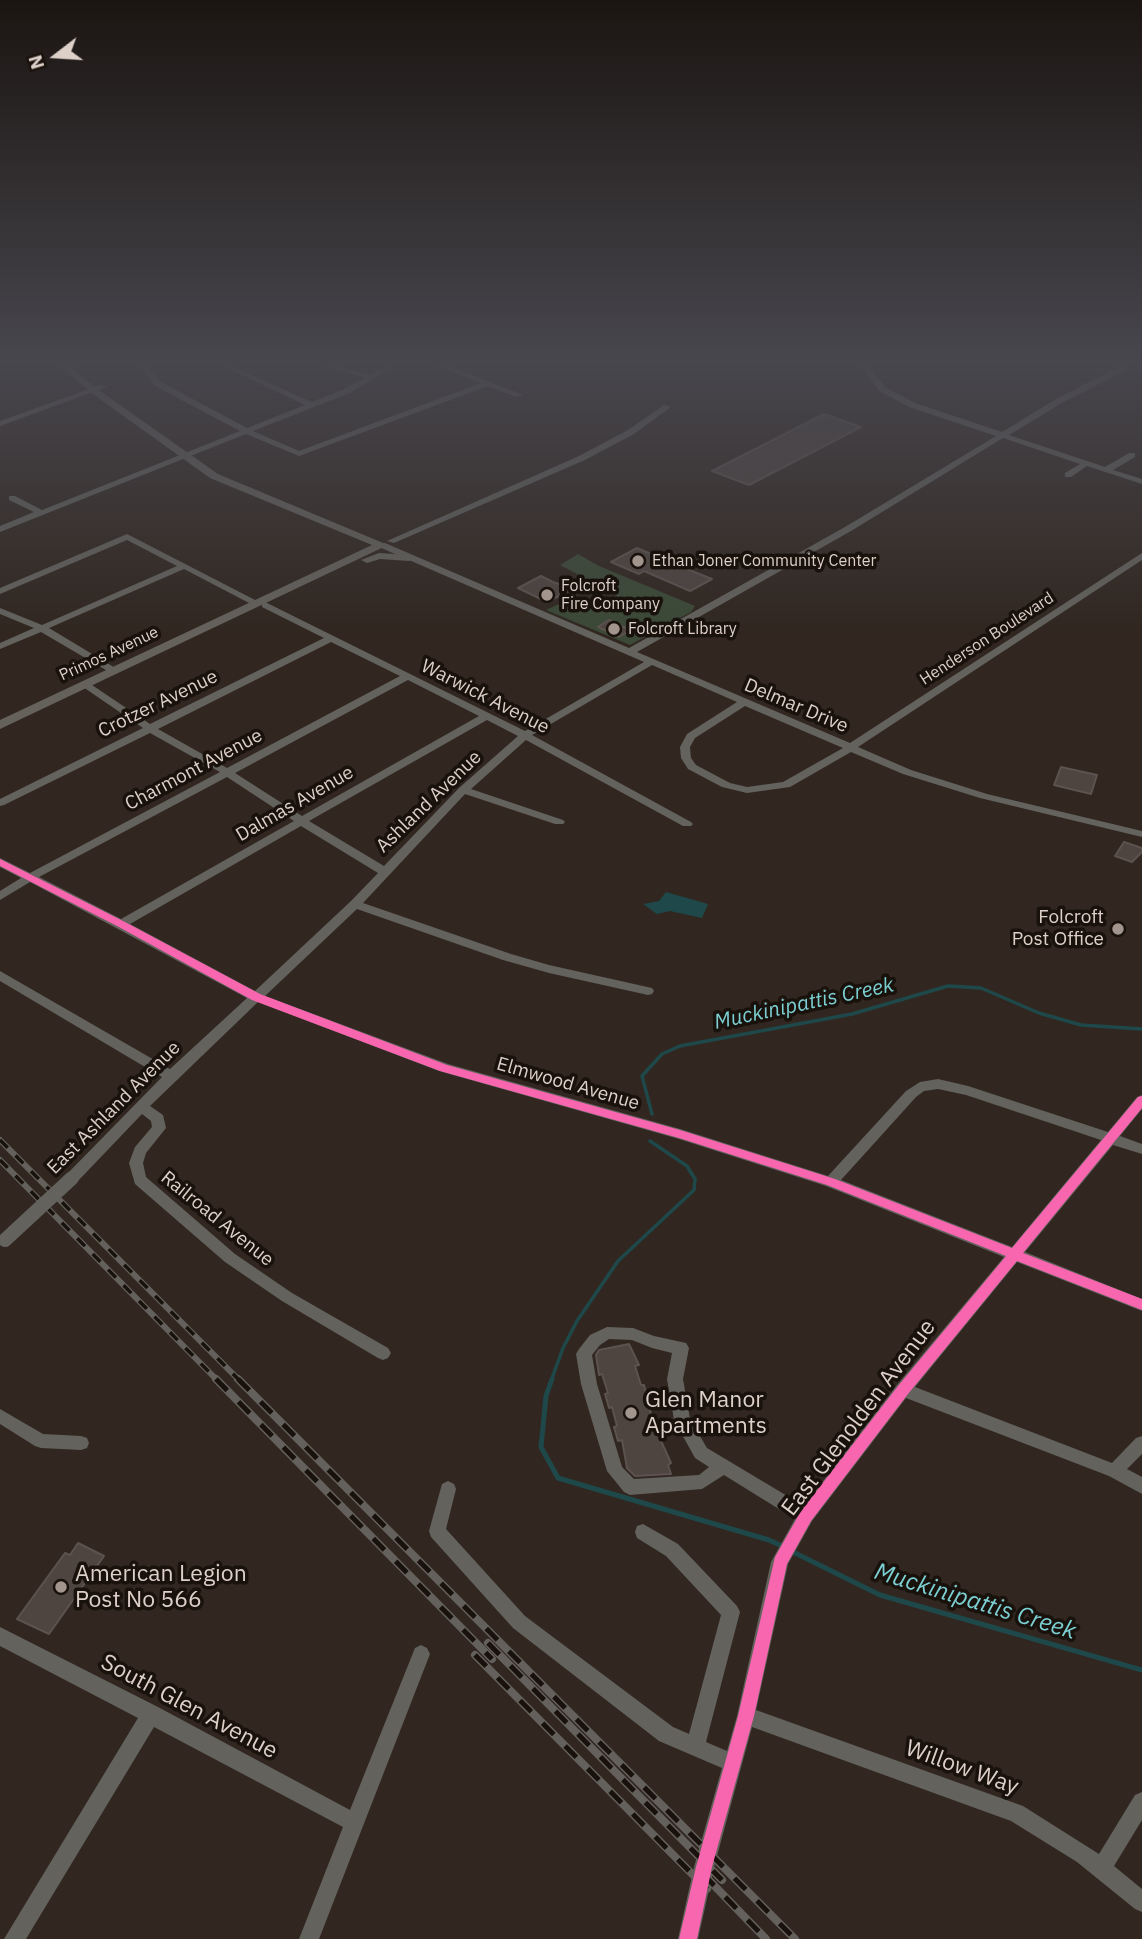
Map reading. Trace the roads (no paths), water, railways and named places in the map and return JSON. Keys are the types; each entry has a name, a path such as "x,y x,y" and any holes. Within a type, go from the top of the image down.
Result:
{"main road":[{"path":"193,455 222,481 384,545"},
{"path":"195,455 232,477 384,545"},
{"path":"295,511 344,539 347,549 337,567"},
{"name":"Primos Avenue","path":"0,724 233,615 245,614 259,604 384,545"},
{"path":"337,567 379,556 409,558"}],"street":[{"path":"0,529 180,455"},
{"name":"Primos Avenue","path":"384,545 587,455"},
{"path":"629,652 848,529 968,455"},
{"path":"1064,455 1142,482"},
{"path":"1106,470 1131,455"},
{"path":"1068,475 1087,463"},
{"path":"12,498 40,512"},
{"name":"Warwick Avenue","path":"0,591 127,537 525,735 687,824"},
{"name":"Delmar Drive","path":"384,545 449,574"},
{"name":"Delmar Drive","path":"384,545 743,703 940,784 1142,834"},
{"name":"Henderson Boulevard","path":"743,703 691,736 685,747 686,758 692,767 726,785 747,790 786,785 850,748 1142,556"},
{"path":"0,646 184,566"},
{"path":"0,611 42,628 114,671"},
{"name":"Crotzer Avenue","path":"0,803 332,638"},
{"name":"Ashland Avenue","path":"256,997 355,904 384,870 463,790 525,735 651,662"},
{"name":"Charmont Avenue","path":"0,896 406,677"},
{"path":"86,685 149,728 227,772 301,821 384,870"},
{"name":"Dalmas Avenue","path":"121,924 486,716"},
{"path":"463,790 559,822"},
{"name":"Elmwood Avenue","path":"0,862 256,997 444,1068 680,1134 831,1182 1012,1256 1142,1305"},
{"path":"355,904 528,963 648,991"},
{"path":"0,975 172,1076"},
{"name":"East Ashland Avenue","path":"3,1242 256,997"},
{"path":"831,1182 920,1087 938,1084 968,1091 1142,1149"},
{"name":"East Glenolden Avenue","path":"688,1939 704,1867 746,1716 780,1562 803,1522 903,1390 1142,1100"},
{"name":"Railroad Avenue","path":"143,1107 158,1119 159,1128 140,1151 136,1163 140,1180 230,1258 287,1297 383,1353"},
{"path":"723,1466 702,1482 630,1487 615,1471 589,1384 583,1354 595,1340 607,1333 633,1334 652,1342 681,1348 675,1379 682,1420 701,1453 723,1466 803,1522"},
{"path":"903,1390 1115,1471 1142,1486"},
{"path":"0,1416 41,1441 81,1443"},
{"path":"1115,1471 1142,1443"},
{"path":"448,1489 437,1531 519,1622 666,1734 733,1763"},
{"path":"643,1532 672,1550 730,1612 695,1746"},
{"name":"South Glen Avenue","path":"0,1636 355,1823"},
{"path":"309,1939 421,1654"},
{"path":"14,1939 151,1714"},
{"name":"Willow Way","path":"746,1716 1016,1813 1101,1869 1142,1902"},
{"path":"1101,1869 1142,1802"}],"water":[{"path":"666,892 708,904 702,918 670,911 657,914 643,904 659,901"}],"waterway":[{"name":"Muckinipattis Creek","path":"652,1114 642,1076 662,1054 680,1046 852,1014 948,986 981,988 1039,1013 1081,1025 1142,1029"},
{"name":"Muckinipattis Creek","path":"551,1381 563,1348 577,1321 618,1261 694,1190 695,1179 687,1166 650,1141"},
{"name":"Muckinipattis Creek","path":"552,1379 546,1396 541,1447 558,1478 769,1540 784,1547"},
{"name":"Muckinipattis Creek","path":"791,1551 880,1595 1142,1670"}],"railway":[{"path":"0,1140 240,1381"},
{"path":"0,1160 218,1381"},
{"path":"216,1379 492,1659"},
{"path":"238,1379 795,1939"},
{"path":"488,1643 722,1880"},
{"path":"475,1655 707,1889"},
{"path":"703,1874 766,1939"}],"place":[{"name":"Ethan Joner Community Center","path":"638,561"},
{"name":"Folcroft Fire Company","path":"547,595"},
{"name":"Folcroft Library","path":"614,629"},
{"name":"Folcroft Post Office","path":"1118,929"},
{"name":"Glen Manor Apartments","path":"631,1413"},
{"name":"American Legion Post No 566","path":"61,1587"}]}
